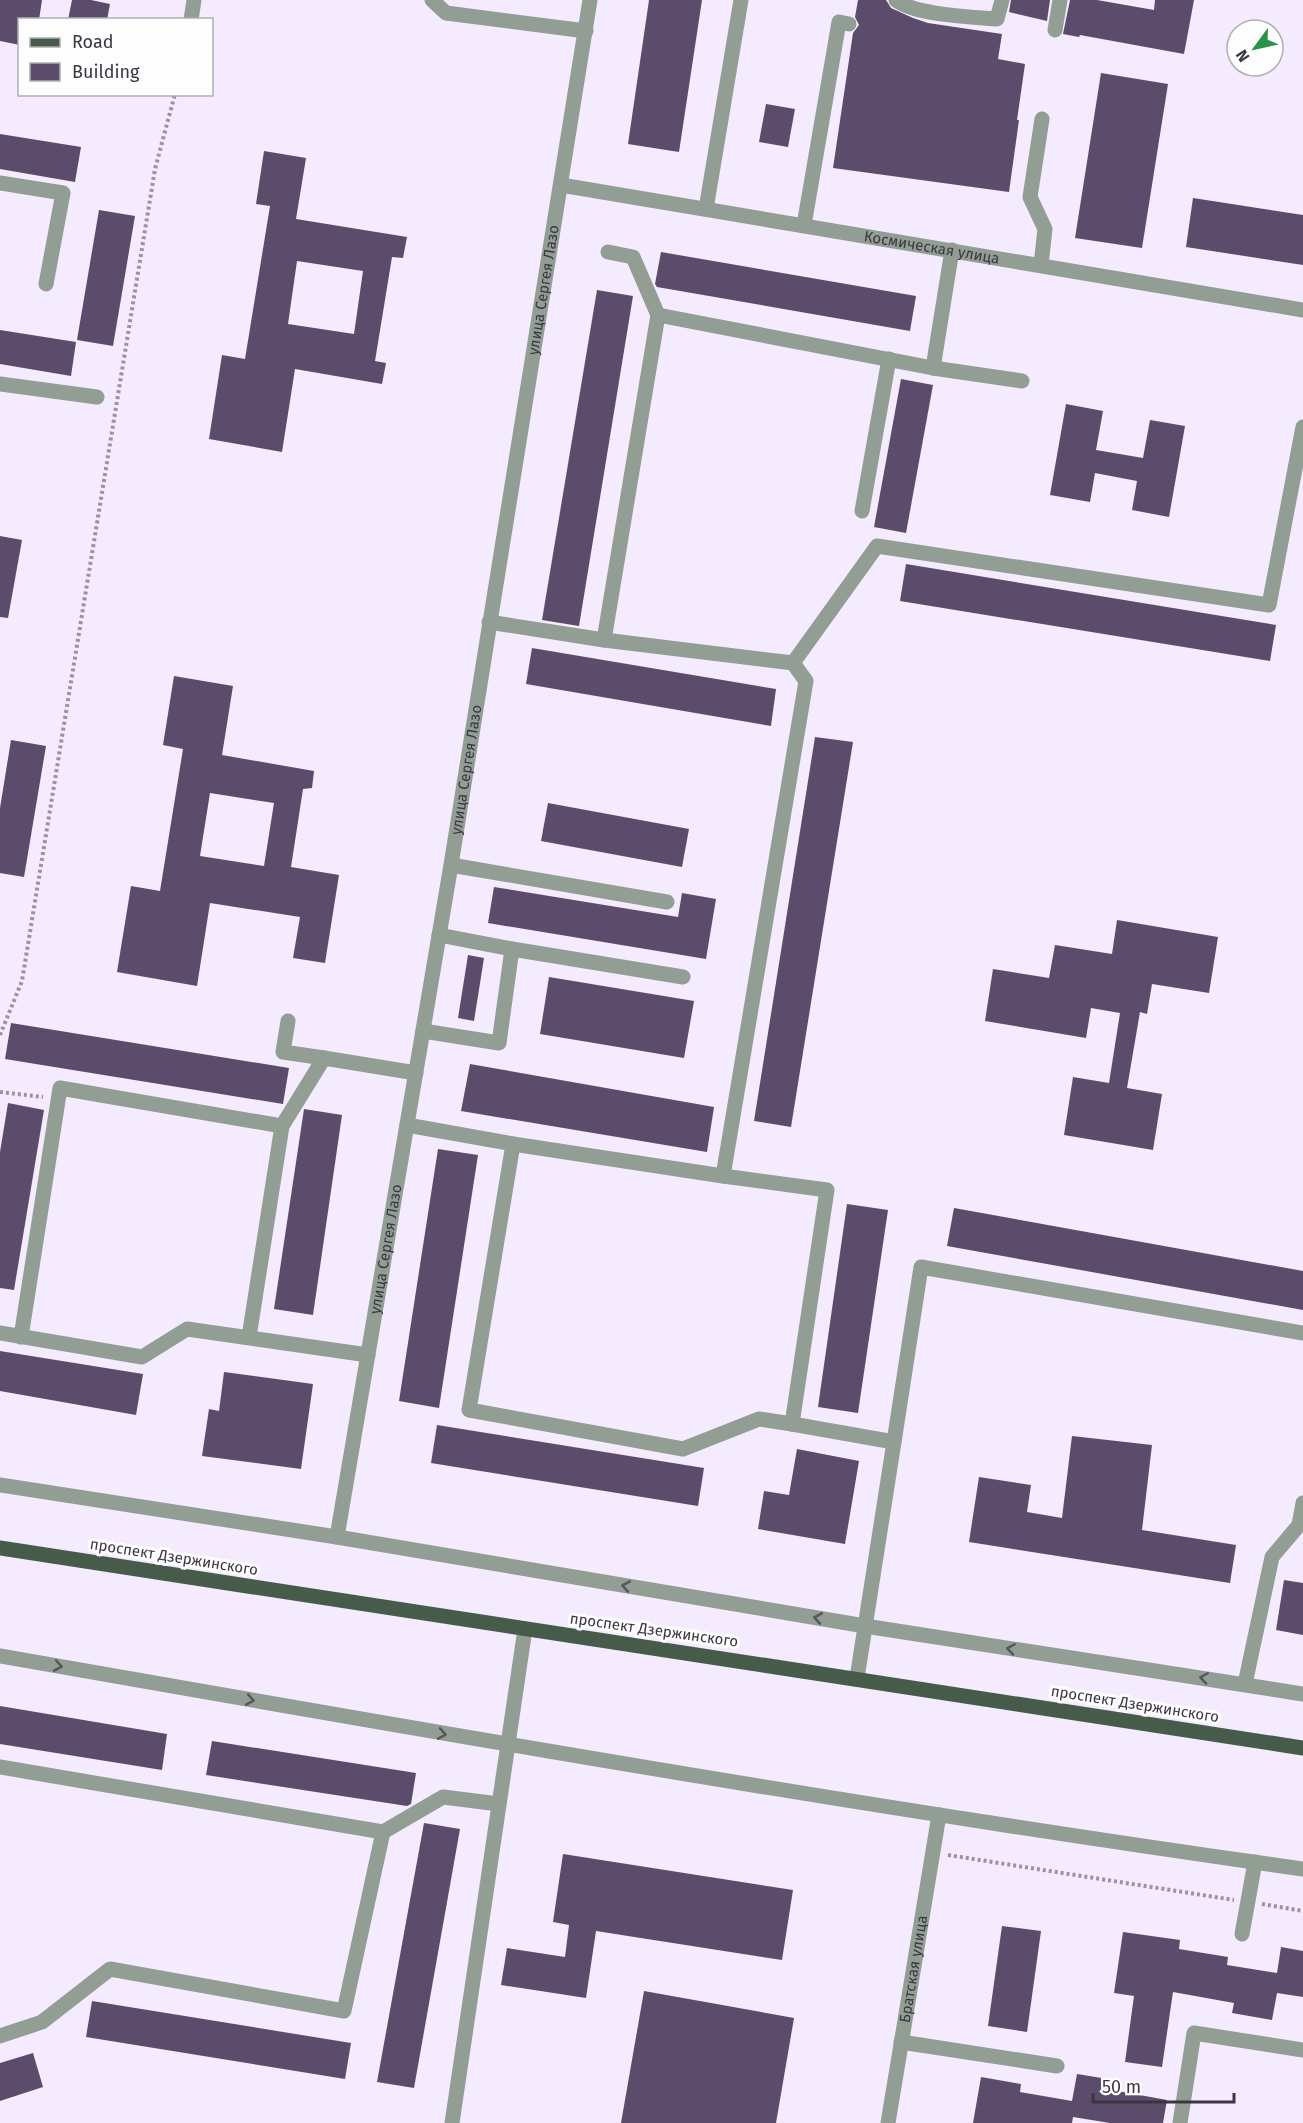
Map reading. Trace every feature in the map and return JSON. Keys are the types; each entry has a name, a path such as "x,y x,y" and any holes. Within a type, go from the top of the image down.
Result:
{"main road":[{"name":"проспект Дзержинского","path":"0,1548 1303,1748"}],"street":[{"path":"191,18 194,0"},
{"path":"432,0 446,13 586,31"},
{"name":"улица Сергея Лазо","path":"337,1537 451,866 590,0"},
{"path":"706,209 741,0"},
{"path":"896,0 912,7 945,7 997,19 1002,0"},
{"path":"1055,30 1060,0"},
{"path":"804,225 839,22 849,24"},
{"path":"1041,265 1045,229 1030,197 1042,119"},
{"path":"0,183 63,193 46,284"},
{"name":"Космическая улица","path":"561,185 1303,310"},
{"path":"933,368 952,250"},
{"path":"604,640 658,315 633,257 608,252"},
{"path":"658,315 933,368 1022,381"},
{"path":"862,511 889,359"},
{"path":"0,384 97,397"},
{"path":"793,663 877,546 1269,605 1303,427"},
{"path":"489,622 604,640 793,663 806,681 723,1176"},
{"path":"451,866 667,902"},
{"path":"439,935 683,977"},
{"path":"423,1031 499,1043 512,949"},
{"path":"288,1021 283,1052 416,1073"},
{"path":"249,1337 282,1126 324,1058"},
{"path":"21,1337 60,1088 282,1126"},
{"path":"407,1125 513,1144 827,1190 792,1424"},
{"path":"513,1144 469,1410 683,1449 759,1419 894,1442"},
{"path":"857,1678 921,1267 1303,1333"},
{"path":"0,1333 142,1357 187,1329 368,1355"},
{"path":"0,1485 337,1537 865,1626 1303,1694"},
{"path":"1245,1684 1272,1557 1299,1525 1303,1503"},
{"path":"452,2123 525,1629"},
{"path":"0,1656 508,1745 939,1815 1303,1869"},
{"path":"0,1767 383,1832 443,1797 499,1804"},
{"name":"Братская улица","path":"888,2123 939,1815"},
{"path":"0,2036 42,2022 110,1969 344,2011 383,1832"},
{"path":"1242,1934 1255,1862"},
{"path":"1180,2123 1194,2033 1303,2050"},
{"path":"901,2042 1057,2066"}],"path":[{"path":"0,1035 22,981 155,169 174,96"},
{"path":"0,1092 58,1099"},
{"path":"932,1852 1303,1911"}],"building":[{"path":"0,0 42,0 39,18 18,18 18,45 0,41"},
{"path":"72,0 91,0 110,4 107,18 68,18"},
{"path":"649,0 702,0 679,152 628,144"},
{"path":"858,0 886,0 891,8 928,23 1002,34 998,59 1025,64 1009,192 833,168 853,33 859,25 855,17"},
{"path":"1011,0 1050,0 1047,21 1009,12"},
{"path":"1070,0 1097,0 1154,10 1155,0 1194,0 1184,54 1063,34"},
{"path":"1101,73 1168,84 1142,248 1075,238"},
{"path":"766,104 795,109 788,147 759,142"},
{"path":"0,134 81,147 75,182 0,169"},
{"path":"264,151 306,158 296,219 407,237 403,258 392,257 375,361 386,363 382,384 295,369 282,452 209,439 222,355 245,359 270,206 256,204","holes":["297,261 363,271 354,334 288,324"]},
{"path":"1193,198 1303,215 1303,265 1186,247"},
{"path":"99,210 135,216 113,346 77,340"},
{"path":"661,252 916,296 910,331 657,287 655,284"},
{"path":"597,290 633,296 579,626 542,620"},
{"path":"0,330 76,342 71,376 0,364"},
{"path":"901,379 933,385 906,533 874,527"},
{"path":"1066,404 1103,411 1096,450 1143,458 1150,420 1185,426 1169,517 1132,510 1137,481 1095,473 1090,502 1050,495"},
{"path":"0,536 22,540 8,618 0,617"},
{"path":"906,564 1276,625 1270,661 900,601"},
{"path":"532,648 776,689 771,726 526,684"},
{"path":"174,676 233,686 222,755 314,771 312,788 303,789 291,867 339,875 325,963 293,958 300,917 210,903 197,986 117,972 131,886 160,891 183,749 163,745","holes":["210,793 274,803 264,866 200,856"]},
{"path":"815,737 853,742 791,1127 754,1121"},
{"path":"11,740 46,746 24,877 0,873 0,808"},
{"path":"548,803 689,829 682,867 541,841"},
{"path":"494,887 678,917 682,893 716,899 706,959 488,923"},
{"path":"1117,920 1218,937 1209,993 1152,984 1147,1014 1140,1012 1127,1088 1162,1094 1153,1150 1064,1135 1073,1077 1109,1083 1120,1013 1091,1008 1086,1038 985,1021 993,969 1049,978 1055,945 1112,954"},
{"path":"468,955 484,958 474,1021 458,1018"},
{"path":"549,977 694,1001 684,1058 540,1034"},
{"path":"11,1023 289,1068 283,1104 5,1059"},
{"path":"470,1064 714,1107 707,1152 461,1111"},
{"path":"8,1103 44,1110 14,1290 0,1288 0,1152"},
{"path":"304,1109 342,1115 313,1315 274,1309"},
{"path":"438,1149 478,1155 439,1408 399,1401"},
{"path":"847,1204 888,1210 858,1413 818,1407"},
{"path":"954,1208 1303,1271 1303,1310 947,1246"},
{"path":"0,1351 143,1374 136,1415 0,1391"},
{"path":"224,1372 313,1384 301,1469 202,1456 209,1409 219,1411"},
{"path":"437,1425 704,1468 698,1506 431,1463"},
{"path":"1072,1436 1152,1445 1142,1530 1236,1545 1230,1583 969,1542 979,1477 1031,1485 1027,1512 1062,1518"},
{"path":"797,1449 859,1461 845,1544 758,1529 764,1491 789,1495"},
{"path":"1284,1580 1303,1583 1303,1635 1276,1630"},
{"path":"0,1706 167,1734 162,1770 0,1744"},
{"path":"212,1741 416,1773 411,1804 407,1806 206,1775"},
{"path":"424,1823 460,1829 414,2088 377,2082"},
{"path":"563,1854 793,1890 782,1960 596,1931 586,1998 501,1985 507,1948 565,1957 569,1925 553,1922"},
{"path":"1002,1926 1041,1931 1027,2032 988,2026"},
{"path":"1123,1932 1180,1940 1179,1949 1228,1957 1227,1965 1277,1973 1281,1947 1303,1951 1303,1997 1277,1993 1272,2020 1232,2013 1234,2003 1173,1992 1162,2067 1125,2062 1134,1996 1114,1993"},
{"path":"644,1991 794,2018 776,2123 621,2123"},
{"path":"92,2001 351,2043 345,2079 86,2037"},
{"path":"33,2053 43,2087 0,2101 0,2063"},
{"path":"1077,2074 1114,2080 1112,2090 1167,2100 1163,2123 1110,2123 1073,2117 1072,2123 973,2123 981,2077 1021,2084 1020,2092 1072,2101"}]}
